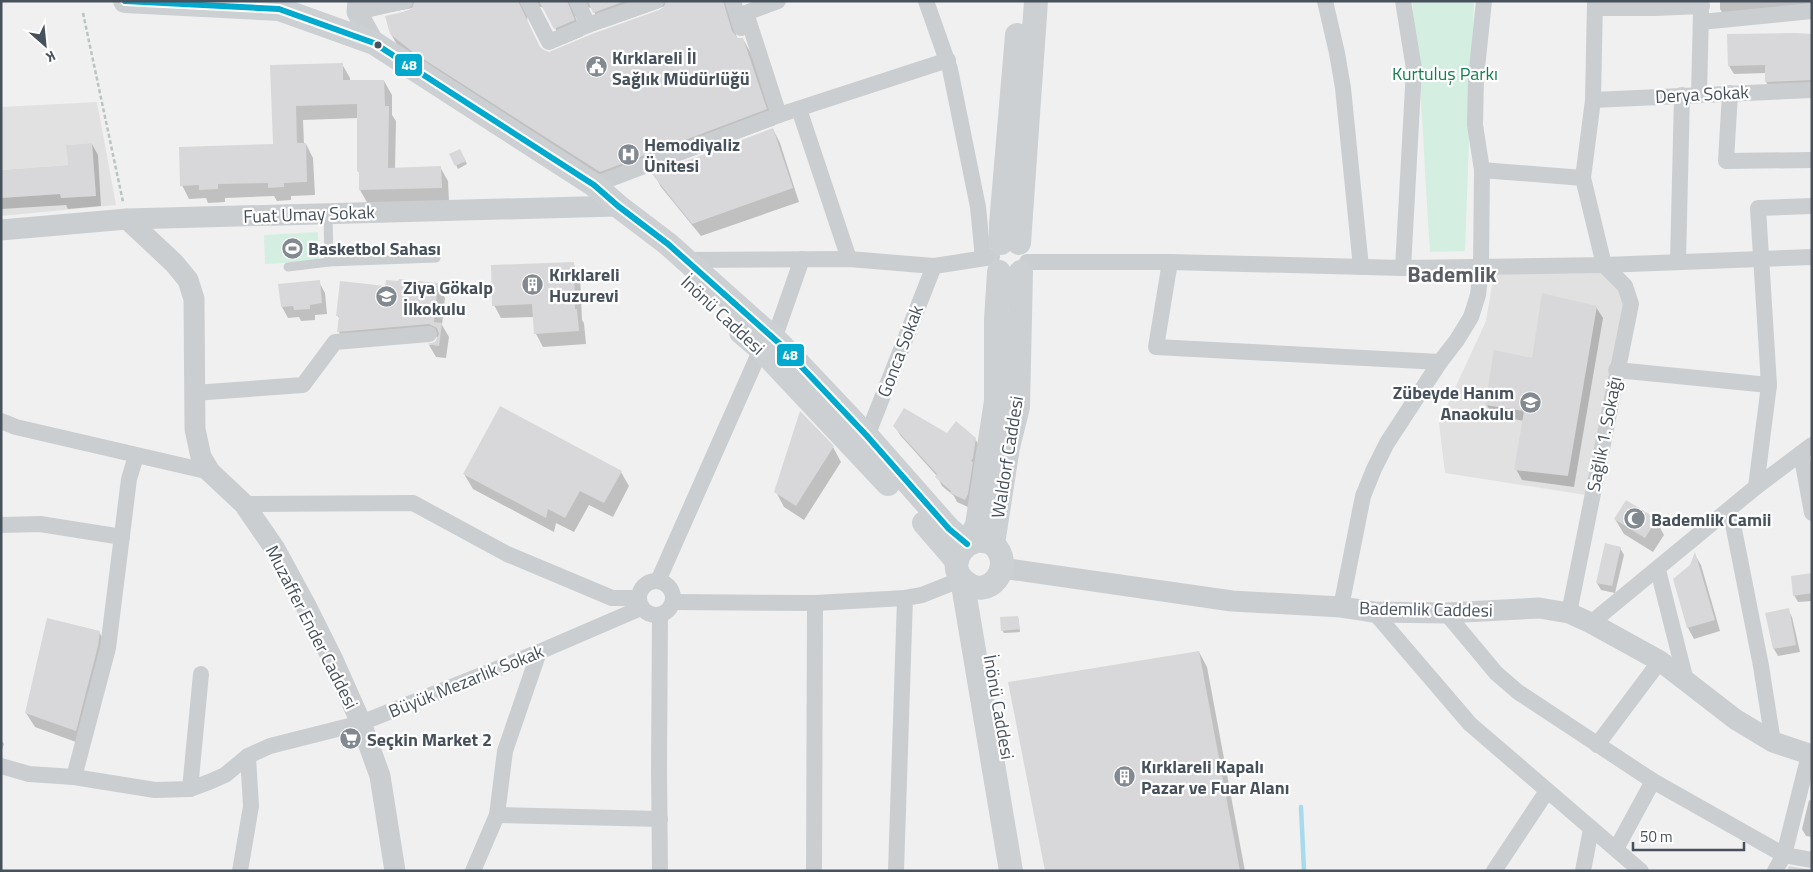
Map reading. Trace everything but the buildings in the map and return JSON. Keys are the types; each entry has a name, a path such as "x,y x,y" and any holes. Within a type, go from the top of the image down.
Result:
{"main road":[{"path":"125,1 279,9 374,43 594,185 618,206"},
{"name":"Waldorf Caddesi","path":"998,554 1008,447 1018,407 1002,214 1020,1"},
{"name":"Waldorf Caddesi","path":"962,561 978,525 996,401 996,320 1006,258 1036,1"},
{"name":"İnönü Caddesi","path":"618,206 686,260 767,344 914,510 962,561"},
{"name":"İnönü Caddesi","path":"618,206 660,256 767,344 867,436 949,529 962,561 1011,871"},
{"path":"979,540 998,554 998,578 987,587 976,588 962,561 979,540"},
{"name":"İnönü Caddesi","path":"987,587 983,615 1027,871"}],"street":[{"path":"374,43 358,7 405,1"},
{"path":"528,1 549,42 588,25 656,1"},
{"path":"577,1 588,25"},
{"path":"733,1 761,92"},
{"path":"778,1 746,13 779,114"},
{"path":"926,1 948,60 978,207 1006,258"},
{"path":"1325,1 1343,88 1361,267"},
{"path":"1403,1 1414,69 1403,268"},
{"path":"1341,608 1361,504 1374,469 1387,442 1440,362 1458,340 1471,316 1478,295 1481,268 1482,170 1475,125 1476,78 1484,1"},
{"path":"1604,265 1583,178 1593,100 1595,5 1702,10 1812,11"},
{"path":"1699,94 1702,10"},
{"path":"594,185 779,114 800,109 948,60"},
{"name":"Derya Sokak","path":"1593,100 1812,90"},
{"path":"1730,93 1726,160 1812,160"},
{"path":"1678,262 1682,95"},
{"path":"800,109 849,259"},
{"path":"1482,170 1583,178"},
{"name":"Fuat Umay Sokak","path":"1,230 127,219 618,206"},
{"path":"1756,487 1769,385 1758,208 1812,206"},
{"name":"Muzaffer Ender Caddesi","path":"127,219 174,262 188,280 194,299 195,429 201,457 210,472 244,504 275,549 306,606 361,723 380,776 395,871"},
{"path":"686,260 849,259 934,266 1006,258 1403,268 1481,268 1812,257"},
{"path":"658,581 767,344 802,259"},
{"path":"1170,262 1156,347 1440,362"},
{"name":"Sağlık 1. Sokağı","path":"1569,613 1616,370 1631,304 1625,286 1604,265"},
{"name":"Gonca Sokak","path":"867,436 934,266"},
{"path":"194,393 303,385 335,342 429,334"},
{"path":"1616,370 1769,385"},
{"path":"1,421 16,427 210,472"},
{"path":"1591,623 1658,570 1756,487 1806,449"},
{"path":"1806,449 1812,513"},
{"path":"74,777 108,648 128,479 136,456"},
{"path":"244,504 412,503 507,554 612,598 640,603 651,615 660,615 667,612 673,602 672,590 658,581 652,581 642,587 640,603"},
{"path":"1730,509 1761,666 1773,742"},
{"path":"1,525 40,524 122,537"},
{"name":"Bademlik Caddesi","path":"998,554 1232,601 1374,612 1446,613 1539,608 1569,613 1660,661 1735,719 1773,742 1810,755"},
{"path":"673,602 815,603 905,598 922,595 962,561"},
{"path":"1658,570 1686,681"},
{"path":"896,871 905,598"},
{"name":"Büyük Mezarlık Sokak","path":"1,766 28,774 74,777 155,790 190,789 225,775 248,756 270,746 361,723 539,652 640,603"},
{"path":"814,871 815,603"},
{"path":"1374,612 1470,724 1641,871"},
{"path":"1446,613 1496,673 1510,685 1597,745 1653,781 1784,855 1812,860"},
{"path":"660,615 660,871"},
{"path":"473,871 497,815 505,751 539,652"},
{"path":"1597,745 1660,661"},
{"path":"190,789 201,674"},
{"path":"1775,871 1784,855 1810,755"},
{"path":"240,871 251,806 248,756"},
{"path":"1616,849 1653,781"},
{"path":"1494,871 1547,791"},
{"path":"497,815 660,819"},
{"path":"1583,871 1591,829"}],"lane":[{"path":"328,214 329,262"},
{"path":"288,267 329,262 436,258"}],"path":[{"path":"83,13 127,219"}],"shaded area":[{"path":"97,102 116,205 1,216 1,198 60,194 61,198 96,196 92,143 67,145 68,165 1,170 1,107"},
{"name":"Zübeyde Hanım Anaokulu","path":"1604,265 1631,304 1592,496 1445,473 1439,423 1486,321 1495,267"}],"green space":[{"name":"Kurtuluş Parkı","path":"1412,1 1474,1 1465,251 1430,252 1421,95"},
{"name":"Basketbol Sahası","path":"318,232 319,261 265,264 264,235"}],"waterway":[{"path":"1301,807 1304,871"}],"transit line":[{"name":"48","path":"125,1 279,9 374,43 594,185 668,244 780,344 867,436 949,529 967,544"}],"place":[{"name":"Kırklareli İl Sağlık Müdürlüğü","path":"596,67"},
{"name":"Hemodiyaliz Ünitesi","path":"628,154"},
{"name":"Basketbol Sahası","path":"292,248"},
{"name":"Kırklareli Huzurevi","path":"533,284"},
{"name":"Ziya Gökalp İlkokulu","path":"387,297"},
{"name":"Zübeyde Hanım Anaokulu","path":"1530,402"},
{"name":"Bademlik Camii","path":"1635,519"},
{"name":"Seçkin Market 2","path":"351,739"},
{"name":"Kırklareli Kapalı Pazar ve Fuar Alanı","path":"1125,776"}],"district":[{"name":"Bademlik","path":"1452,274"}]}
